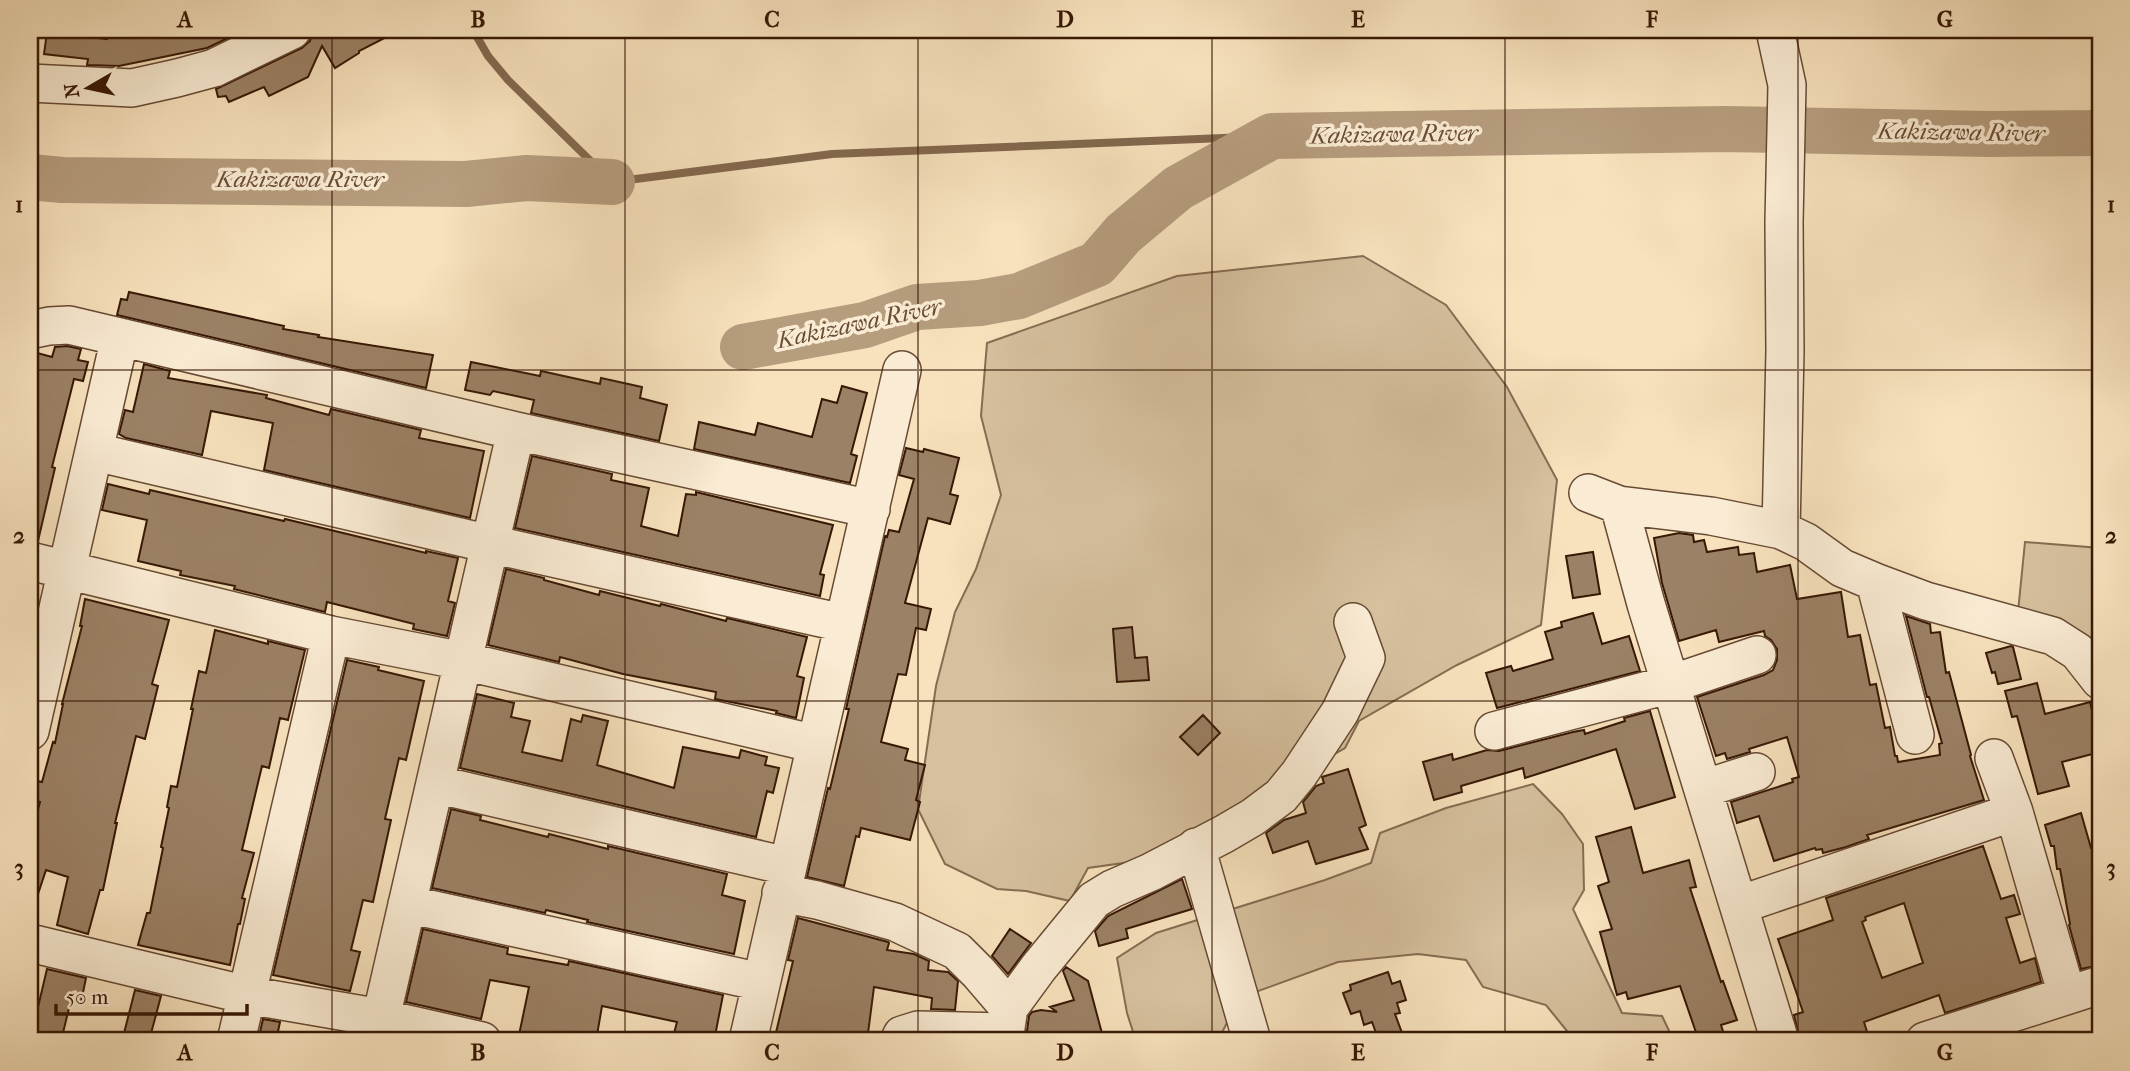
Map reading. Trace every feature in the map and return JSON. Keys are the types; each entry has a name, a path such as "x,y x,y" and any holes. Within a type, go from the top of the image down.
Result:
{"street":[{"path":"30,83 132,88 145,86 214,68 292,30"},
{"path":"1775,30 1787,85 1782,530"},
{"path":"30,330 69,325 516,431 871,509"},
{"path":"30,731 120,337"},
{"path":"748,1041 902,370"},
{"path":"381,1018 516,431"},
{"path":"95,453 843,623"},
{"path":"1780,1041 1671,684 1604,499 1782,530 1806,542 1842,568 1875,582 1926,601 2053,636 2078,652 2100,680"},
{"path":"30,561 331,635 463,661 816,744"},
{"path":"1875,582 1915,735"},
{"path":"1006,1027 1039,967 1094,900 1253,817 1281,796 1340,712 1366,658 1353,622"},
{"path":"236,1041 331,635"},
{"path":"1494,731 1671,684 1757,655"},
{"path":"1925,1041 2084,990 1994,758"},
{"path":"1703,789 1756,772"},
{"path":"435,784 784,880 817,900 895,922 957,951 979,973 1006,1027"},
{"path":"1739,905 2014,812"},
{"path":"1196,848 1252,1041"},
{"path":"407,904 761,982"},
{"path":"30,943 247,995 381,1018 482,1041"},
{"path":"899,1041 902,1035 918,1030 1006,1027"}],"shaded area":[{"path":"1363,256 1446,305 1507,387 1557,480 1541,625 1457,665 1359,721 1345,748 1152,859 1088,868 1070,901 1026,891 997,889 945,864 918,809 936,686 955,612 976,569 1001,495 981,416 987,343 1177,276"},
{"path":"2025,542 2100,548 2100,654 2018,612"},
{"path":"1533,784 1562,814 1583,844 1584,890 1573,909 1622,1013 1662,1016 1674,1041 1596,1041 1571,1036 1546,1005 1483,987 1466,960 1418,954 1338,962 1239,998 1218,1041 1136,1041 1127,1013 1117,958 1156,933 1371,863 1380,833 1446,808"}],"building":[{"path":"106,30 245,30 207,48 119,66 87,65 88,59 44,54 47,32 107,39"},
{"path":"313,30 400,30 359,51 335,68 322,46 308,77 269,96 264,87 229,102 226,96 218,97 216,89 302,48 310,41"},
{"path":"129,292 284,326 283,329 319,335 318,337 433,355 426,388 117,315 121,299 127,300"},
{"path":"55,347 81,349 78,360 88,362 83,381 74,379 52,467 55,468 38,541 30,541 30,351 52,357"},
{"path":"471,362 540,376 541,371 600,384 601,378 642,387 640,398 667,405 659,441 531,413 534,400 493,391 490,395 465,390"},
{"path":"144,364 170,371 168,378 267,395 266,398 329,415 331,409 421,430 419,438 484,451 470,518 264,470 273,423 211,411 202,455 126,438 119,434 125,410 133,412"},
{"path":"842,386 867,393 851,454 857,456 850,483 694,449 699,422 755,435 758,423 812,437 822,399 837,403"},
{"path":"906,448 923,452 924,449 959,458 950,494 958,496 950,524 928,518 905,603 931,609 926,630 916,628 906,675 898,674 881,742 908,749 905,760 925,765 916,800 920,802 910,840 861,828 859,837 856,836 844,886 807,877 849,709 846,709 885,536 887,537 889,530 899,532 914,479 899,475"},
{"path":"532,456 612,474 611,480 649,488 641,526 678,536 686,494 696,495 696,492 833,525 820,574 824,575 820,596 515,528"},
{"path":"108,484 149,494 150,490 458,558 448,601 455,603 447,636 413,629 414,624 327,602 325,612 234,589 235,586 180,575 181,571 138,561 147,520 102,510"},
{"path":"1679,533 1693,535 1694,542 1704,540 1707,552 1738,547 1739,555 1754,553 1757,572 1790,565 1797,599 1841,592 1848,637 1860,635 1870,685 1876,684 1885,728 1890,727 1898,762 1940,755 1939,744 1942,743 1906,616 1930,624 1931,633 1940,632 1946,673 1949,672 1984,800 1867,835 1869,839 1846,847 1823,853 1822,849 1815,848 1774,861 1759,816 1737,823 1731,802 1793,782 1792,779 1799,777 1787,737 1727,759 1725,753 1716,756 1697,697 1773,670 1777,649 1765,636 1764,631 1719,642 1716,630 1679,641 1662,583 1654,538"},
{"path":"1593,552 1600,594 1573,598 1566,556"},
{"path":"506,569 599,595 600,591 807,637 797,676 804,678 796,718 776,713 777,711 715,699 716,692 623,674 560,657 559,662 488,645"},
{"path":"85,599 169,620 152,684 158,686 145,739 136,736 115,823 103,890 100,890 88,934 57,925 68,877 46,870 33,909 30,909 30,840 40,802 33,800 37,781 42,782 53,742 55,743 82,626"},
{"path":"1593,613 1602,644 1629,636 1640,671 1497,708 1486,673 1511,666 1513,671 1553,659 1545,632 1562,627 1561,622"},
{"path":"1132,627 1135,658 1147,657 1149,680 1117,682 1113,629"},
{"path":"215,630 268,644 268,641 305,650 288,720 280,718 269,768 262,766 242,850 254,853 242,898 245,899 230,965 138,945 147,913 150,913 163,848 161,847 171,786 177,787 199,671 206,673"},
{"path":"2011,646 2021,679 1998,684 1986,653"},
{"path":"347,660 424,681 406,760 399,758 385,819 391,820 373,902 363,900 351,950 360,952 350,991 273,975"},
{"path":"2037,683 2045,714 2090,702 2095,723 2100,722 2100,752 2062,762 2069,786 2038,794 2017,716 2012,717 2005,691"},
{"path":"477,694 514,703 511,717 530,721 522,752 562,761 571,719 581,722 583,715 608,721 597,765 674,788 683,747 739,758 741,750 767,757 765,765 779,768 773,793 767,791 756,837 460,768"},
{"path":"1650,711 1675,797 1635,809 1616,749 1525,778 1523,768 1461,786 1462,792 1434,800 1423,762 1452,754 1453,760 1487,750 1499,751 1584,730 1585,734"},
{"path":"1203,715 1220,733 1198,755 1180,737"},
{"path":"1348,769 1366,825 1359,828 1368,849 1316,864 1308,841 1273,853 1266,833 1284,820 1306,813 1303,802 1316,786 1324,783 1322,777"},
{"path":"451,809 481,816 480,820 548,837 549,834 608,849 608,846 727,874 722,895 745,901 734,954 587,922 588,920 546,910 545,913 432,888"},
{"path":"2081,813 2091,848 2098,847 2100,965 2081,969 2069,925 2060,869 2057,869 2054,846 2051,846 2045,825"},
{"path":"1631,827 1643,873 1689,860 1696,887 1690,888 1721,982 1723,981 1737,1020 1721,1025 1726,1041 1699,1041 1680,986 1628,999 1626,992 1617,995 1600,932 1612,929 1598,886 1609,882 1596,837"},
{"path":"1983,846 2001,899 2014,895 2020,914 2006,918 2020,963 2035,958 2041,982 1945,1013 1939,995 1864,1022 1870,1041 1800,1041 1794,1015 1803,1012 1778,939 1833,920 1826,898","holes":["1904,903 1923,963 1882,978 1862,922 1866,920 1865,917"]},
{"path":"1182,879 1192,909 1126,929 1128,938 1099,946 1095,931 1108,916"},
{"path":"798,918 888,942 887,950 914,954 929,961 928,970 948,972 958,981 955,1010 931,1009 932,998 874,987 867,1041 774,1041 793,961 788,960"},
{"path":"423,929 508,948 507,954 568,965 569,961 723,995 714,1041 672,1041 677,1022 602,1006 596,1041 551,1041 519,1035 529,987 490,980 481,1019 406,1002"},
{"path":"1010,929 1031,943 1008,974 992,956"},
{"path":"1066,967 1088,981 1104,1041 1096,1038 1082,1041 1029,1041 1027,1031 1032,1012 1057,1012 1050,1007 1074,1000 1063,971"},
{"path":"47,969 86,978 81,1002 71,1000 61,1041 30,1041"},
{"path":"1388,972 1392,984 1400,981 1406,1000 1397,1003 1400,1013 1395,1014 1405,1041 1379,1041 1372,1022 1364,1025 1360,1011 1351,1014 1343,993 1351,990 1350,985"},
{"path":"135,990 161,996 149,1041 122,1041"},
{"path":"263,1019 280,1022 276,1041 258,1041"}],"waterway":[{"path":"473,30 488,56 508,80 612,182 832,154 1272,136"},
{"name":"Kakizawa River","path":"743,347 865,325 917,307 980,303 1019,296 1097,264 1123,234 1178,188 1272,136 1725,129 1989,134 2100,133"},
{"name":"Kakizawa River","path":"30,177 62,180 466,184 527,178 612,182"}]}
